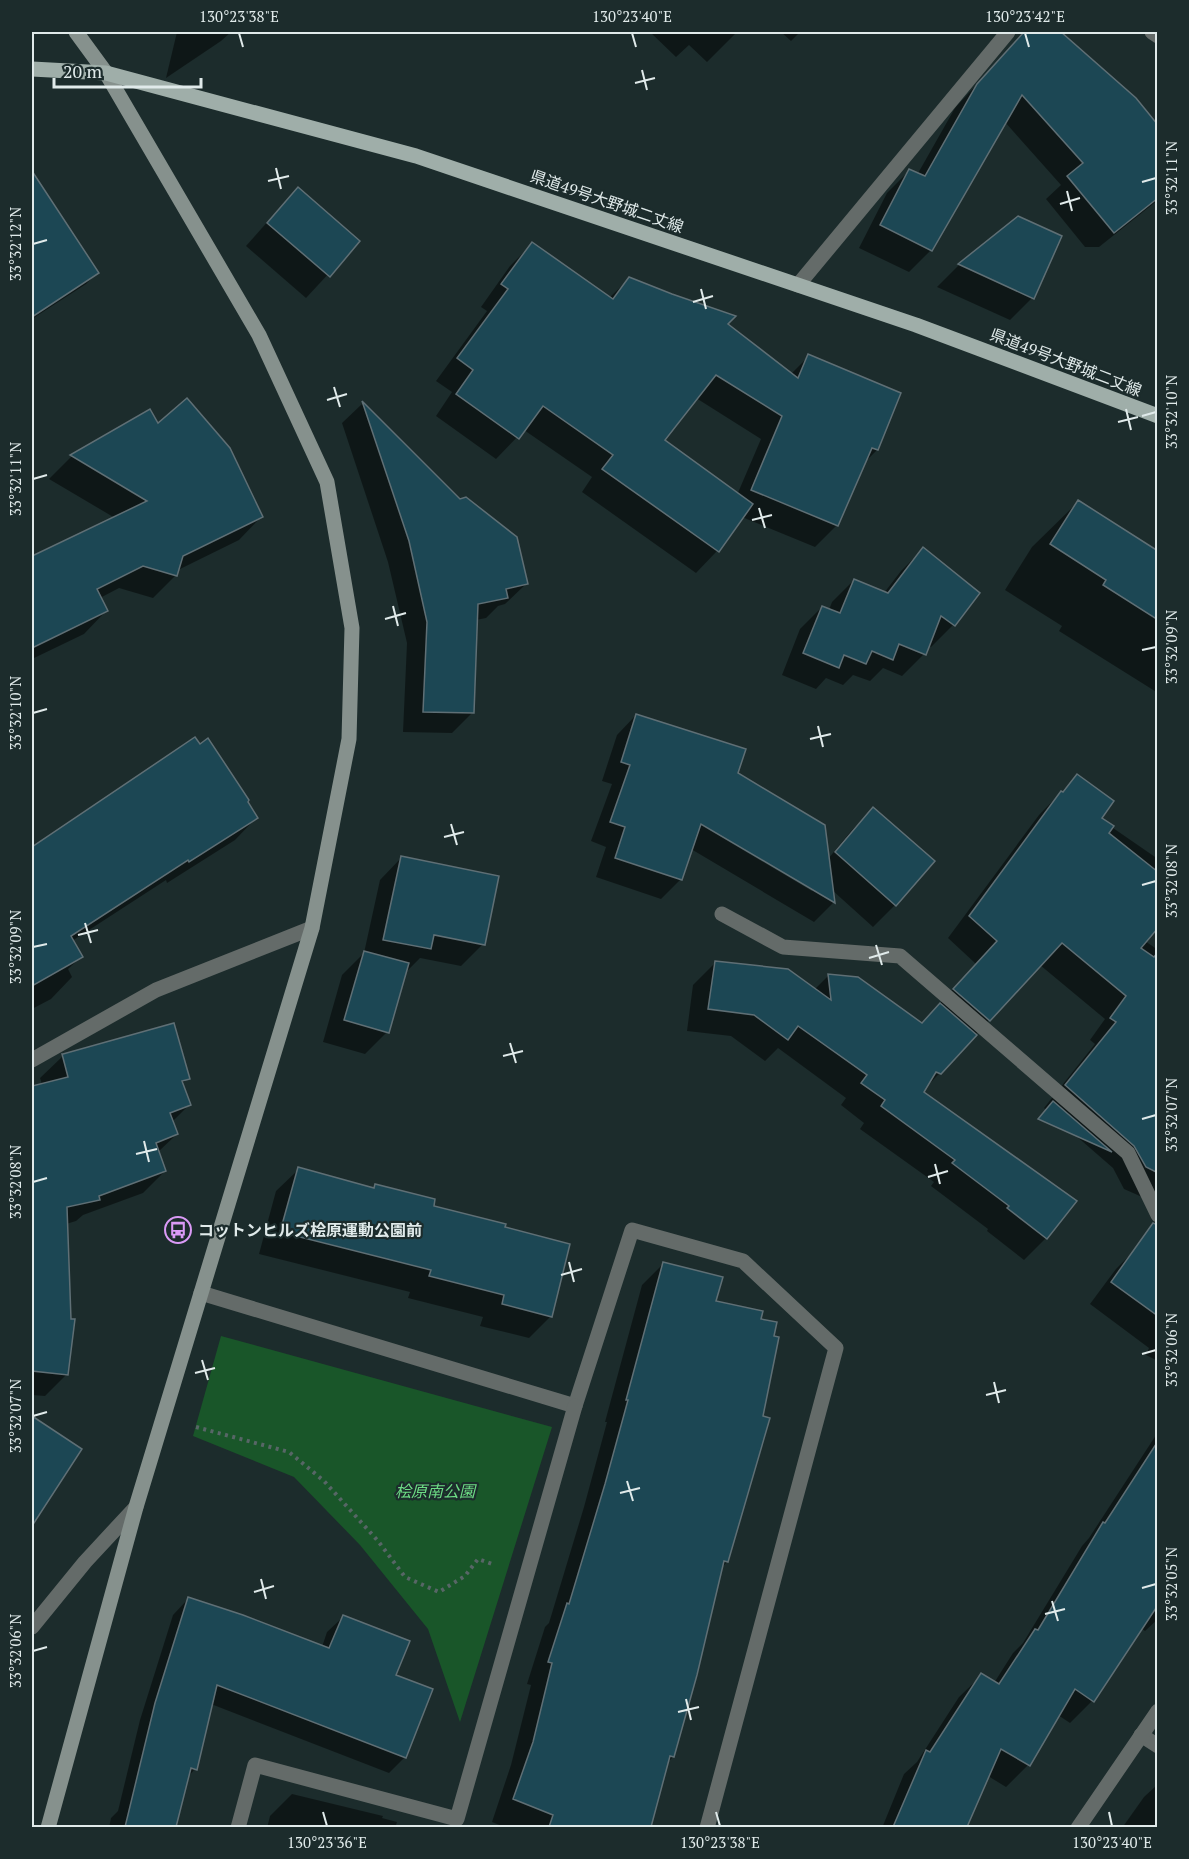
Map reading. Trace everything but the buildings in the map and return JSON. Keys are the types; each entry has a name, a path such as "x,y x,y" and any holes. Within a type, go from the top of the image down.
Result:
{"main road":[{"name":"県道49号大野城二丈線","path":"32,69 106,73 416,156 916,325 1158,417"}],"street":[{"path":"48,1827 136,1508 312,928 349,739 351,628 327,482 259,335 106,73 76,32"},
{"path":"798,285 1008,32"},
{"path":"1152,32 1158,36"},
{"path":"722,914 783,947 900,956 1128,1153 1158,1215"},
{"path":"32,1060 156,990 312,928"},
{"path":"238,1827 255,1765 455,1823 575,1406 632,1230 743,1261 836,1348 707,1827"},
{"path":"201,1293 575,1406"},
{"path":"32,1627 85,1562 136,1508"},
{"path":"1078,1827 1158,1711"},
{"path":"1141,1735 1158,1746"}],"path":[{"path":"163,1418 289,1452 324,1481 378,1541 405,1577 440,1592 465,1576 478,1559"}],"green space":[{"name":"桧原南公園","path":"221,1336 552,1427 460,1722 428,1629 360,1545 294,1477 193,1436"}],"place":[{"name":"コットンヒルズ桧原運動公園前","path":"178,1230"}]}
